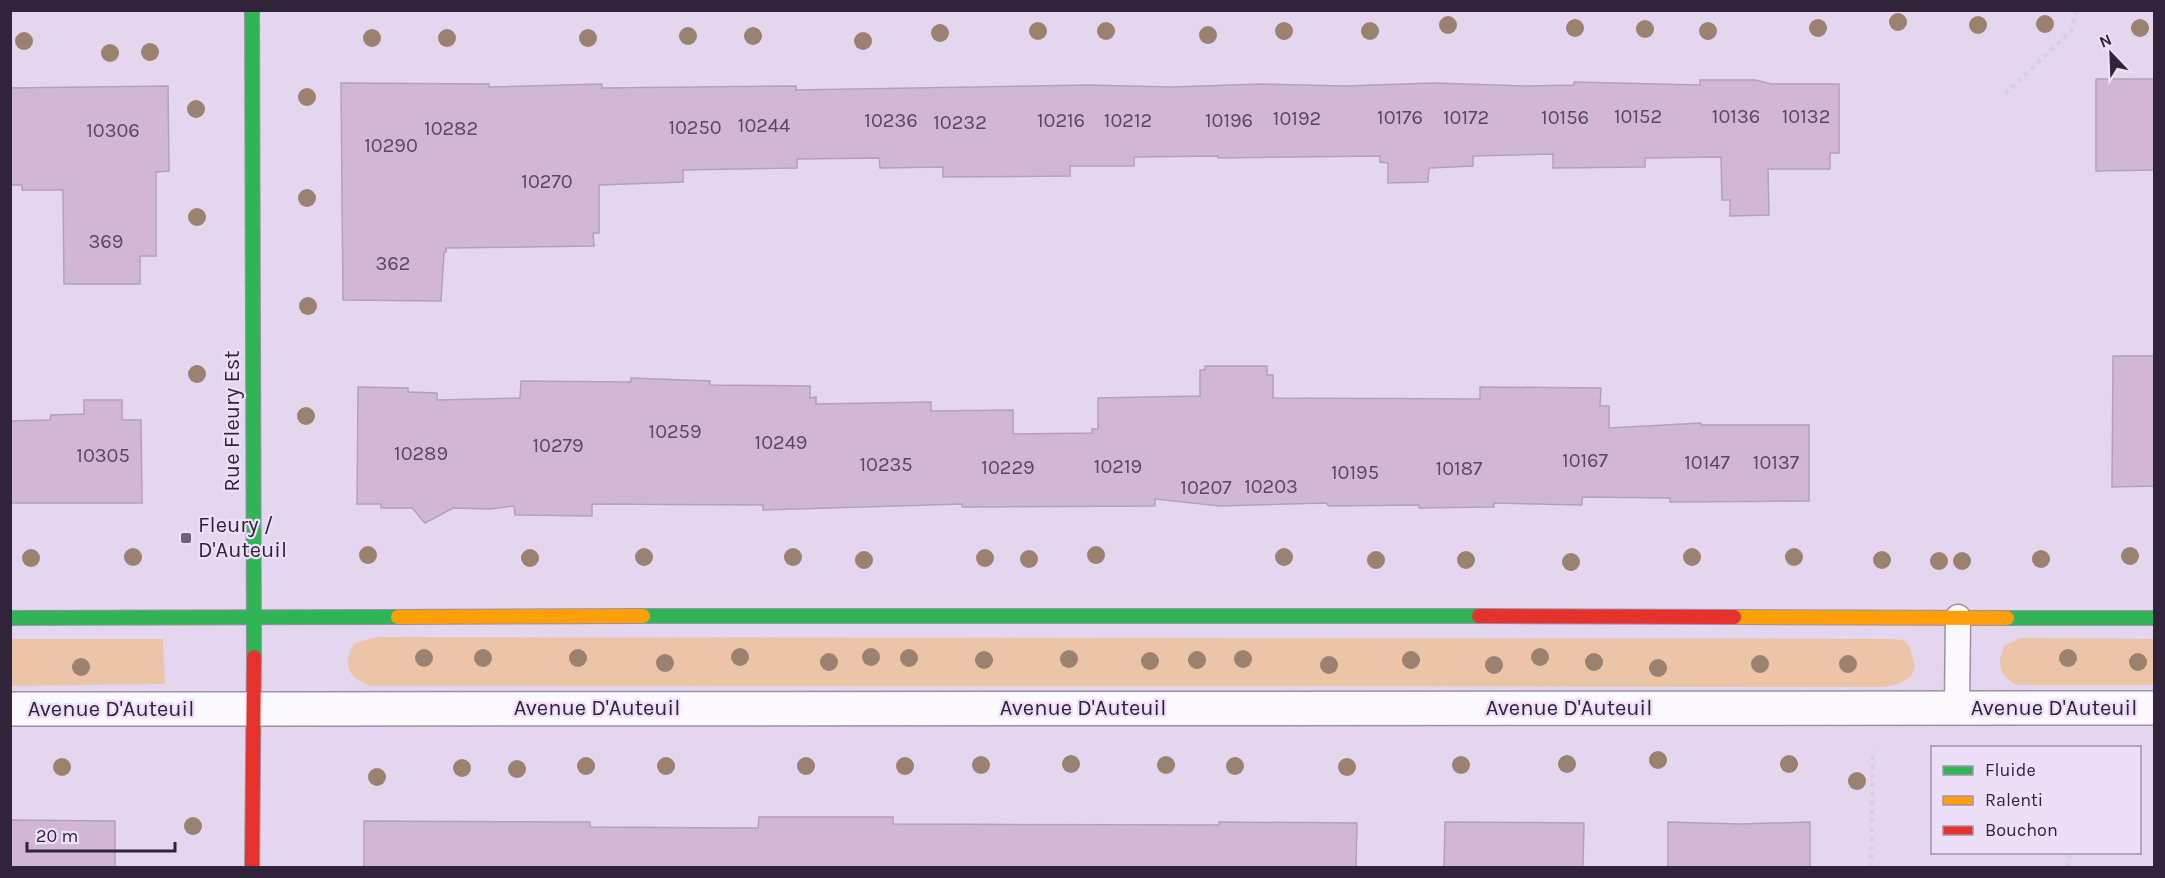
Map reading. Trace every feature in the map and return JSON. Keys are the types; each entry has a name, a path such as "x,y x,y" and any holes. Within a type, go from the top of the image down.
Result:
{"street":[{"name":"Rue Fleury Est","path":"252,10 254,708 252,867"},
{"path":"10,618 1119,615 2154,618"},
{"name":"Avenue D'Auteuil","path":"10,709 2154,708"}],"lane":[{"path":"1957,708 1958,617"}],"path":[{"path":"2006,94 2071,31 2077,10"},
{"path":"1871,867 1873,746"}],"shaded area":[{"path":"378,637 1894,639 1902,640 1909,645 1915,667 1911,677 1898,684 1884,687 370,686 356,679 352,674 348,657 355,643"},
{"path":"2021,638 2154,639 2154,685 2016,685 2003,673 2000,663 2005,645"},
{"path":"11,639 163,639 165,684 11,686"}],"building":[{"path":"2096,79 2154,79 2154,170 2096,171"},
{"path":"1700,80 1755,80 1772,84 1839,84 1839,153 1830,153 1830,169 1768,169 1769,215 1730,216 1730,200 1722,200 1721,157 1645,158 1645,167 1553,168 1553,154 1473,156 1473,166 1429,168 1428,182 1388,183 1388,163 1380,162 1380,156 1134,157 1134,166 1070,166 1070,176 943,177 943,167 880,168 879,158 797,159 797,168 683,170 683,182 599,185 599,233 593,233 594,246 446,248 441,301 343,300 341,83 489,84 489,87 602,84 602,88 796,86 796,90 1088,85 1345,86 1434,83 1528,86 1574,85 1574,82 1700,85"},
{"path":"168,86 169,171 156,172 156,256 140,256 140,284 64,284 63,190 22,190 22,185 10,185 10,88"},
{"path":"2113,356 2154,356 2154,486 2112,487"},
{"path":"1205,366 1267,366 1267,375 1273,375 1273,398 1480,399 1480,387 1601,388 1600,406 1609,406 1609,428 1701,423 1701,425 1809,425 1809,501 1670,502 1670,498 1582,497 1582,505 1494,503 1494,507 1419,508 1419,505 1329,506 1326,503 1220,506 1155,499 1155,506 962,507 962,504 763,510 763,505 592,504 592,516 515,515 514,506 491,509 453,508 425,523 412,508 381,508 381,504 357,504 358,387 408,388 408,392 437,393 437,400 520,398 521,381 631,382 631,378 710,381 710,385 810,386 810,398 816,397 816,404 931,402 931,411 1013,410 1013,434 1092,433 1092,429 1098,429 1098,398 1200,396 1200,370 1205,370"},
{"path":"84,400 122,400 122,420 141,420 142,503 10,503 10,421 50,420 51,415 84,414"},
{"path":"759,817 893,817 893,824 1357,823 1356,867 364,867 364,821 590,822 590,827 758,828"},
{"path":"10,820 115,821 115,867 10,867"},
{"path":"1445,822 1584,823 1583,867 1444,867"},
{"path":"1668,822 1740,824 1810,822 1810,867 1668,867"}],"traffic: fast":[{"path":"252,10 254,657"},
{"path":"643,616 1479,616"},
{"path":"10,618 398,617"},
{"path":"2007,618 2154,618"}],"traffic: slow":[{"path":"398,617 643,616"},
{"path":"1734,617 2007,618"}],"traffic: jam":[{"path":"1479,616 1734,617"},
{"path":"252,868 254,657"}],"place":[{"name":"Fleury / D'Auteuil","path":"186,538"}]}
